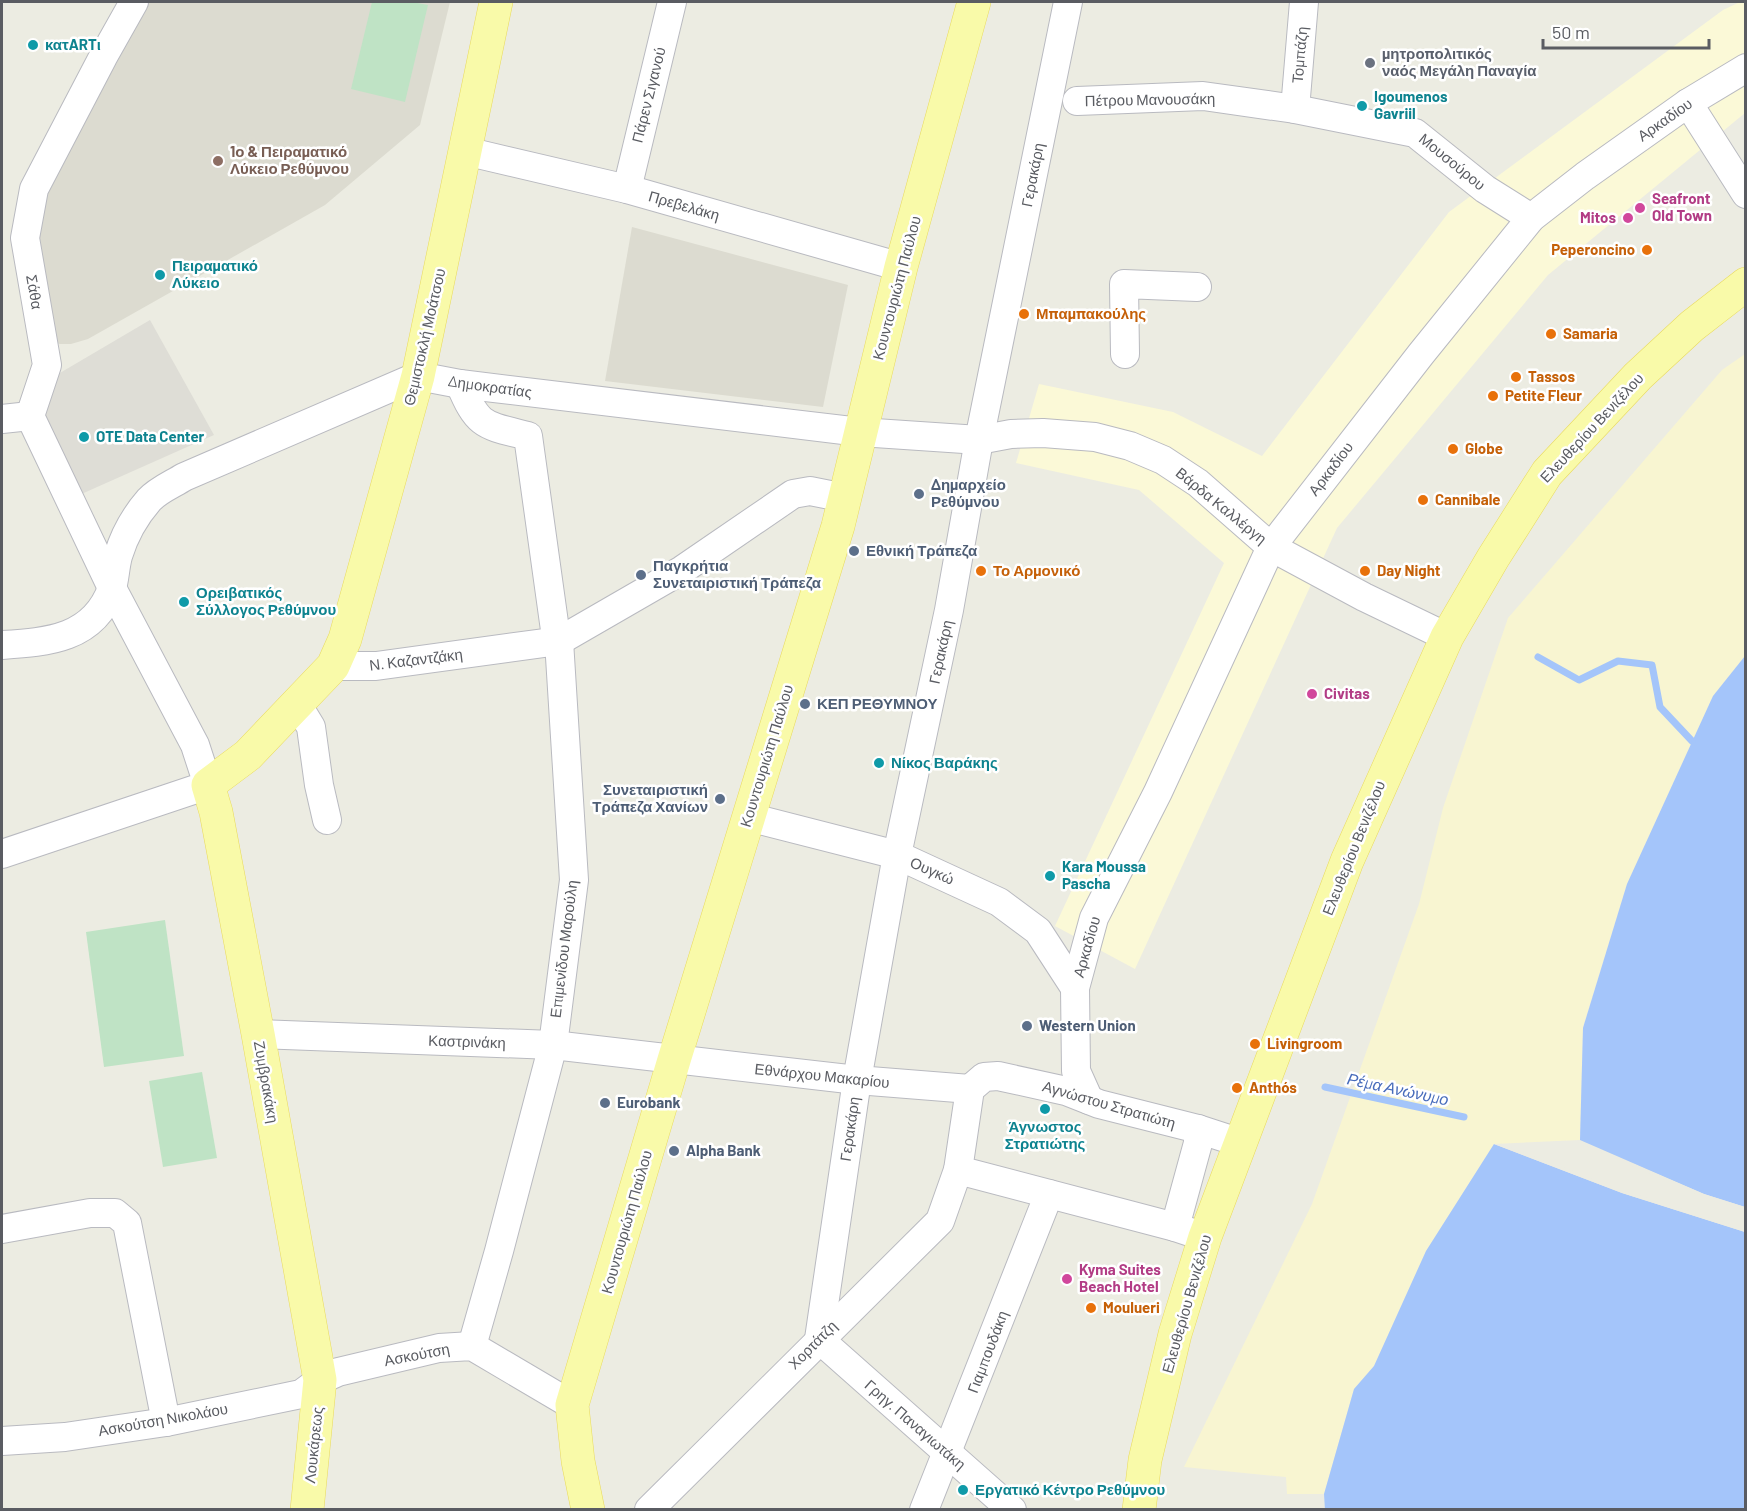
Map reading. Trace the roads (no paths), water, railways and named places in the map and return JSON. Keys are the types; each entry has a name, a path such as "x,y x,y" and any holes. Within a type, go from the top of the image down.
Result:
{"main road":[{"name":"Θεμιστοκλή Μοάτσου","path":"333,666 345,639 418,376 496,2"},
{"name":"Κουντουριώτη Παύλου","path":"588,1509 578,1461 572,1405 674,1060 838,526 901,267 974,2"},
{"name":"Ελευθερίου Βενιζέλου","path":"1139,1509 1145,1460 1175,1334 1190,1232 1241,1143 1347,861 1447,637 1493,558 1547,473 1638,376 1692,326 1746,284"},
{"path":"208,785 248,755 333,666"},
{"name":"Ζυμβρακάκη","path":"208,785 216,812 258,1034 320,1380"},
{"name":"Λουκάρεως","path":"307,1509 320,1380"}],"street":[{"name":"Σάθα","path":"30,416 46,365 25,238 34,189 134,2"},
{"name":"Πάρεν Σιγανού","path":"627,189 672,2"},
{"name":"Γερακάρη","path":"819,1340 857,1080 897,855 950,610 980,440 1068,2"},
{"name":"Τομπάζη","path":"1295,109 1304,2"},
{"name":"Αρκαδίου","path":"1089,1100 1076,1071 1075,988 1094,918 1158,792 1271,547 1421,354 1532,218 1585,176 1688,103 1746,68"},
{"name":"Πέτρου Μανουσάκη","path":"1077,101 1203,96 1295,109"},
{"path":"1688,103 1746,194"},
{"name":"Μουσούρου","path":"1295,109 1415,133 1485,189 1532,218"},
{"name":"Πρεβελάκη","path":"465,151 627,189 901,267"},
{"path":"1125,354 1124,284 1197,288"},
{"path":"2,645 41,643 75,632 98,616 112,588 118,556 129,529 150,498 184,477 418,376"},
{"name":"Δημοκρατίας","path":"418,376 460,384 860,432 980,440"},
{"name":"Επιμενίδου Μαρούλη","path":"460,384 470,407 479,420 494,427 528,436 555,630 559,641 574,880 553,1045 472,1346"},
{"path":"2,419 30,416 112,588 195,745 208,785 2,854"},
{"name":"Βάρδα Καλλέργη","path":"980,440 1043,433 1095,437 1130,446 1163,460 1198,483 1271,547 1364,597 1447,637"},
{"name":"Ν. Καζαντζάκη","path":"333,666 376,666 559,641 682,570 793,494 810,491 845,498"},
{"path":"297,704 311,727 319,785 327,820"},
{"name":"Ουγκώ","path":"748,817 897,855 999,902 1038,931 1075,988"},
{"name":"Καστρινάκη","path":"258,1034 553,1045 674,1060"},
{"name":"Εθνάρχου Μακαρίου","path":"674,1060 857,1080 970,1089"},
{"name":"Αγνώστου Στρατιώτη","path":"970,1089 984,1077 998,1076 1066,1091 1089,1100 1241,1143"},
{"path":"970,1089 958,1170 1190,1232 1198,1129"},
{"name":"Χορτάτζη","path":"649,1509 940,1221 958,1170"},
{"name":"Γιαμπουδάκη","path":"924,1509 1049,1194"},
{"path":"2,1229 90,1214 116,1214 127,1223 166,1422"},
{"name":"Γρηγ. Παναγιωτάκη","path":"819,1340 1012,1509"},
{"name":"Ασκούτση","path":"320,1380 338,1372 440,1348 472,1346 572,1405"},
{"name":"Ασκούτση Νικολάου","path":"2,1441 65,1437 166,1422 301,1394 320,1380"}],"water":[{"path":"1745,656 1745,1207 1704,1194 1580,1140 1583,1028 1627,884 1713,696"},
{"path":"1494,1144 1622,1193 1745,1232 1745,1509 1325,1510 1324,1494 1354,1389 1374,1366 1426,1251"}],"waterway":[{"path":"1538,657 1579,680 1618,661 1652,665 1660,707 1692,741"},
{"name":"Ρέμα Ανώνυμο","path":"1325,1087 1464,1117"}],"place":[{"name":"κατARTι","path":"33,45"},
{"name":"μητροπολιτικός ναός Μεγάλη Παναγία","path":"1370,63"},
{"name":"Igoumenos Gavriil","path":"1362,106"},
{"name":"1ο & Πειραματικό Λύκειο Ρεθύμνου","path":"218,161"},
{"name":"Seafront Old Town","path":"1640,208"},
{"name":"Mitos","path":"1628,218"},
{"name":"Peperoncino","path":"1647,250"},
{"name":"Πειραματικό Λύκειο","path":"160,275"},
{"name":"Μπαμπακούλης","path":"1024,314"},
{"name":"Samaria","path":"1551,334"},
{"name":"Tassos","path":"1516,377"},
{"name":"Petite Fleur","path":"1493,396"},
{"name":"OTE Data Center","path":"84,437"},
{"name":"Globe","path":"1453,449"},
{"name":"Δημαρχείο Ρεθύμνου","path":"919,494"},
{"name":"Cannibale","path":"1423,500"},
{"name":"Εθνική Τράπεζα","path":"854,551"},
{"name":"Το Αρμονικό","path":"981,571"},
{"name":"Day Night","path":"1365,571"},
{"name":"Παγκρήτια Συνεταιριστική Τράπεζα","path":"641,575"},
{"name":"Ορειβατικός Σύλλογος Ρεθύμνου","path":"184,602"},
{"name":"Civitas","path":"1312,694"},
{"name":"ΚΕΠ ΡΕΘΥΜΝΟΥ","path":"805,704"},
{"name":"Νίκος Βαράκης","path":"879,763"},
{"name":"Συνεταιριστική Τράπεζα Χανίων","path":"720,799"},
{"name":"Kara Moussa Pascha","path":"1050,876"},
{"name":"Western Union","path":"1027,1026"},
{"name":"Livingroom","path":"1255,1044"},
{"name":"Anthós","path":"1237,1088"},
{"name":"Eurobank","path":"605,1103"},
{"name":"Άγνωστος Στρατιώτης","path":"1045,1109"},
{"name":"Alpha Bank","path":"674,1151"},
{"name":"Kyma Suites Beach Hotel","path":"1067,1279"},
{"name":"Moulueri","path":"1091,1308"},
{"name":"Εργατικό Κέντρο Ρεθύμνου","path":"963,1490"}]}
